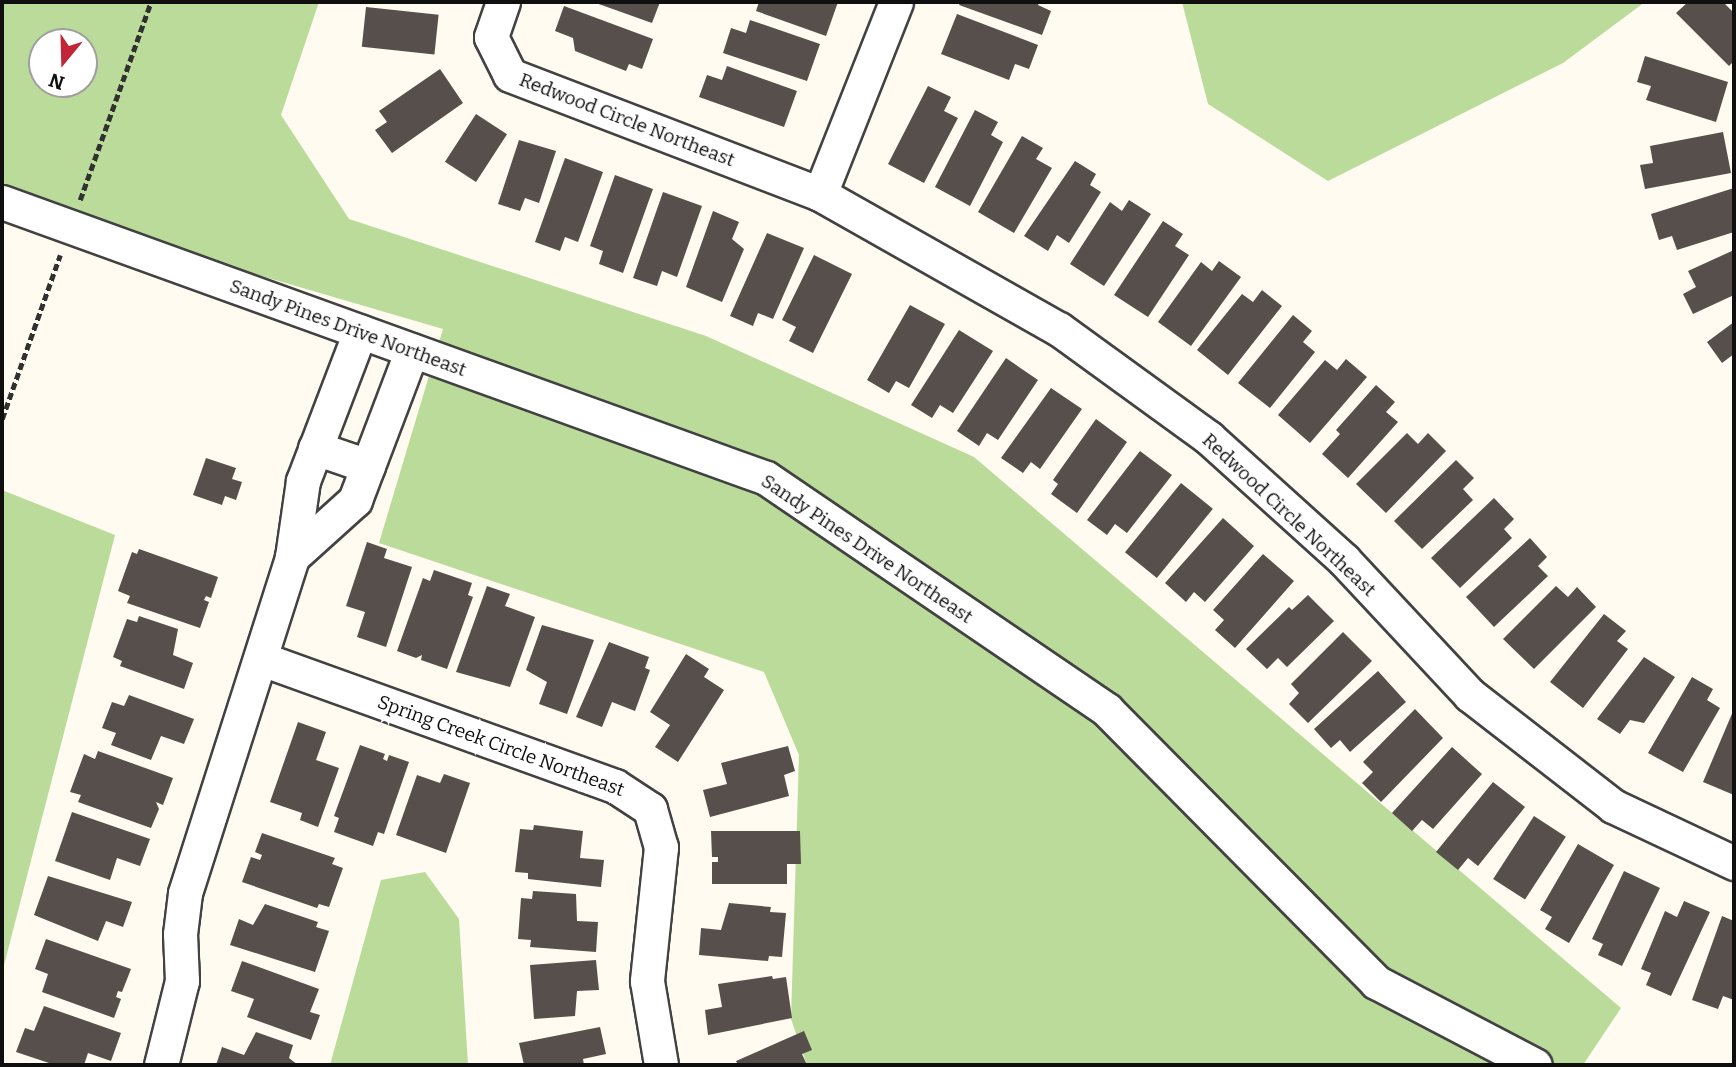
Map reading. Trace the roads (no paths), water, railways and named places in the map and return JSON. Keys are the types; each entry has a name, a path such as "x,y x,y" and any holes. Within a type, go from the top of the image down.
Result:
{"street":[{"name":"Redwood Circle Northeast","path":"503,2 491,37 510,75 820,194 1059,329 1209,438 1344,560 1470,695 1613,806 1734,863"},
{"path":"820,194 896,2"},
{"name":"Sandy Pines Drive Northeast","path":"2,202 766,478 1107,710 1376,982 1535,1065"},
{"path":"161,1065 182,981 180,933 185,893 262,659 292,557 303,481 360,332"},
{"path":"292,557 355,500 411,350"},
{"path":"316,448 368,466"},
{"name":"Spring Creek Circle Northeast","path":"262,659 615,786 650,809 661,847 647,981 661,1065"}]}
